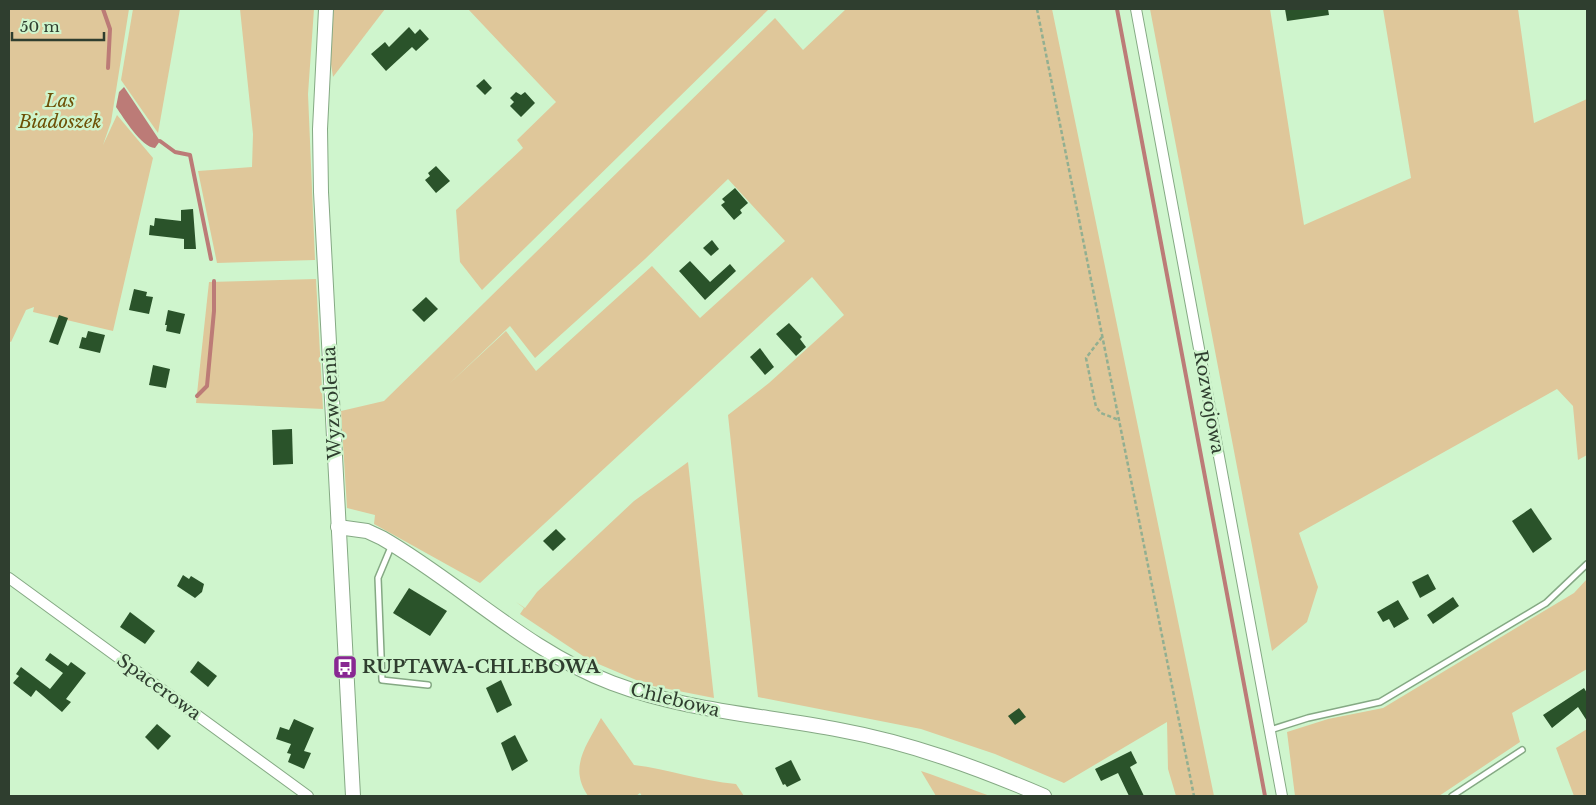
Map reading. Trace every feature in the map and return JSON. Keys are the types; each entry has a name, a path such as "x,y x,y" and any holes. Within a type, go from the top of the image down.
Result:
{"street":[{"name":"Wyzwolenia","path":"326,9 320,119 321,183 353,796"},
{"name":"Rozwojowa","path":"1136,9 1282,796"},
{"name":"Chlebowa","path":"338,527 367,531 392,544 537,644 606,681 677,704 839,729 911,746 971,766 1044,796"},
{"name":"Spacerowa","path":"9,578 308,796"}],"lane":[{"path":"392,544 378,578 382,680 428,685"},
{"path":"1270,730 1308,718 1380,702 1546,603 1587,564"},
{"path":"1452,796 1522,750"}],"path":[{"path":"1037,9 1194,796"},
{"path":"1103,337 1086,358 1093,395 1096,407 1101,413 1119,420"}],"green space":[{"name":"Las Biadoszek","path":"9,9 129,9 111,122 103,145 117,115 153,158 113,331 33,312 34,307 26,310 11,342 9,341"},
{"path":"133,9 180,9 158,133 121,80"},
{"path":"240,9 314,9 308,94 315,260 217,263 198,171 252,167 253,134"},
{"path":"331,9 385,9 333,77 328,45"},
{"path":"468,9 768,10 482,290 460,262 456,210 523,148 517,140 556,102"},
{"path":"846,9 1052,9 1214,796 1176,796 1168,769 1167,722 1064,783 995,754 921,729 758,697 728,415 769,383 844,315 812,277 480,583 374,524 375,515 347,508 341,411 384,401 775,18 803,50","holes":["728,179 785,241 700,318 652,266 536,371 506,331 449,384 510,326 535,358 645,259"]},
{"path":"1150,9 1270,9 1304,225 1411,178 1383,9 1518,9 1534,123 1587,99 1587,455 1578,460 1573,406 1557,389 1299,533 1318,587 1307,622 1272,651"},
{"path":"316,279 323,409 196,403 209,282"},
{"path":"688,462 714,698 648,685 589,660 520,614 524,608 516,602 525,608 537,592 634,501"},
{"path":"1587,579 1587,669 1512,713 1520,742 1439,796 1295,796 1287,732 1328,719 1383,708 1574,593"},
{"path":"601,718 634,765 736,784 744,796 642,796 640,793 636,796 588,796 582,785 580,766 585,747"},
{"path":"1587,729 1587,796 1574,796 1556,748"},
{"path":"921,771 930,774 990,796 936,796"}],"shaded area":[{"path":"124,87 160,141 155,148 144,143 128,125 116,107 119,92"}],"building":[{"path":"1285,9 1328,9 1329,15 1287,21"},
{"path":"409,27 415,34 420,29 429,39 416,51 412,47 386,71 371,54 385,42 389,47"},
{"path":"484,79 492,88 485,95 476,86"},
{"path":"516,92 521,95 525,92 535,103 521,117 510,106 514,102 510,98"},
{"path":"436,166 450,181 436,193 425,180 430,176 428,173"},
{"path":"735,188 748,203 740,210 742,213 734,220 721,205 725,202 722,199"},
{"path":"193,209 196,249 184,249 184,239 149,235 150,225 154,226 155,218 181,221 181,210"},
{"path":"712,240 719,249 711,256 703,248"},
{"path":"690,261 710,282 730,264 736,271 705,300 679,271"},
{"path":"134,289 147,292 146,296 153,297 149,314 129,310"},
{"path":"426,297 438,309 424,322 412,310"},
{"path":"168,310 185,314 180,334 166,331 167,325 165,325"},
{"path":"59,315 68,318 58,345 49,342"},
{"path":"789,323 802,337 800,339 806,347 796,356 776,334"},
{"path":"88,331 105,335 100,353 79,348 82,337 86,338"},
{"path":"760,348 774,367 765,375 750,357"},
{"path":"153,365 170,369 166,388 149,385"},
{"path":"292,429 293,464 273,465 272,430"},
{"path":"1531,508 1552,539 1533,553 1512,521"},
{"path":"556,529 566,539 553,551 543,541"},
{"path":"1428,574 1436,589 1420,598 1412,582"},
{"path":"183,575 189,579 191,576 204,584 202,592 195,598 177,586"},
{"path":"409,588 447,611 430,636 393,613"},
{"path":"1453,597 1459,606 1433,624 1427,615"},
{"path":"1398,600 1409,619 1394,628 1389,619 1383,622 1377,612"},
{"path":"130,612 155,631 145,644 120,627"},
{"path":"50,653 68,666 71,662 86,673 66,699 71,702 62,712 36,690 31,697 13,683 19,676 16,674 21,667 50,689 63,673 45,660"},
{"path":"198,661 217,676 208,687 190,672"},
{"path":"501,680 512,705 497,713 486,688"},
{"path":"1584,688 1587,693 1587,721 1578,707 1552,728 1543,715"},
{"path":"1019,708 1026,717 1015,725 1008,716"},
{"path":"294,719 314,728 304,751 311,753 304,769 288,762 291,754 287,753 291,744 276,739 280,727 289,730"},
{"path":"157,724 171,736 158,750 145,737"},
{"path":"515,735 528,761 512,771 501,743"},
{"path":"1131,751 1137,763 1130,767 1144,796 1129,796 1118,773 1101,781 1095,769"},
{"path":"791,760 801,780 787,787 785,784 783,785 775,768"}],"waterway":[{"path":"103,9 110,29 108,68"},
{"path":"1117,9 1265,796"},
{"path":"160,141 175,152 190,155 211,259"},
{"path":"197,396 207,386 214,311 214,281"}],"place":[{"name":"RUPTAWA-CHLEBOWA","path":"345,667"}]}
